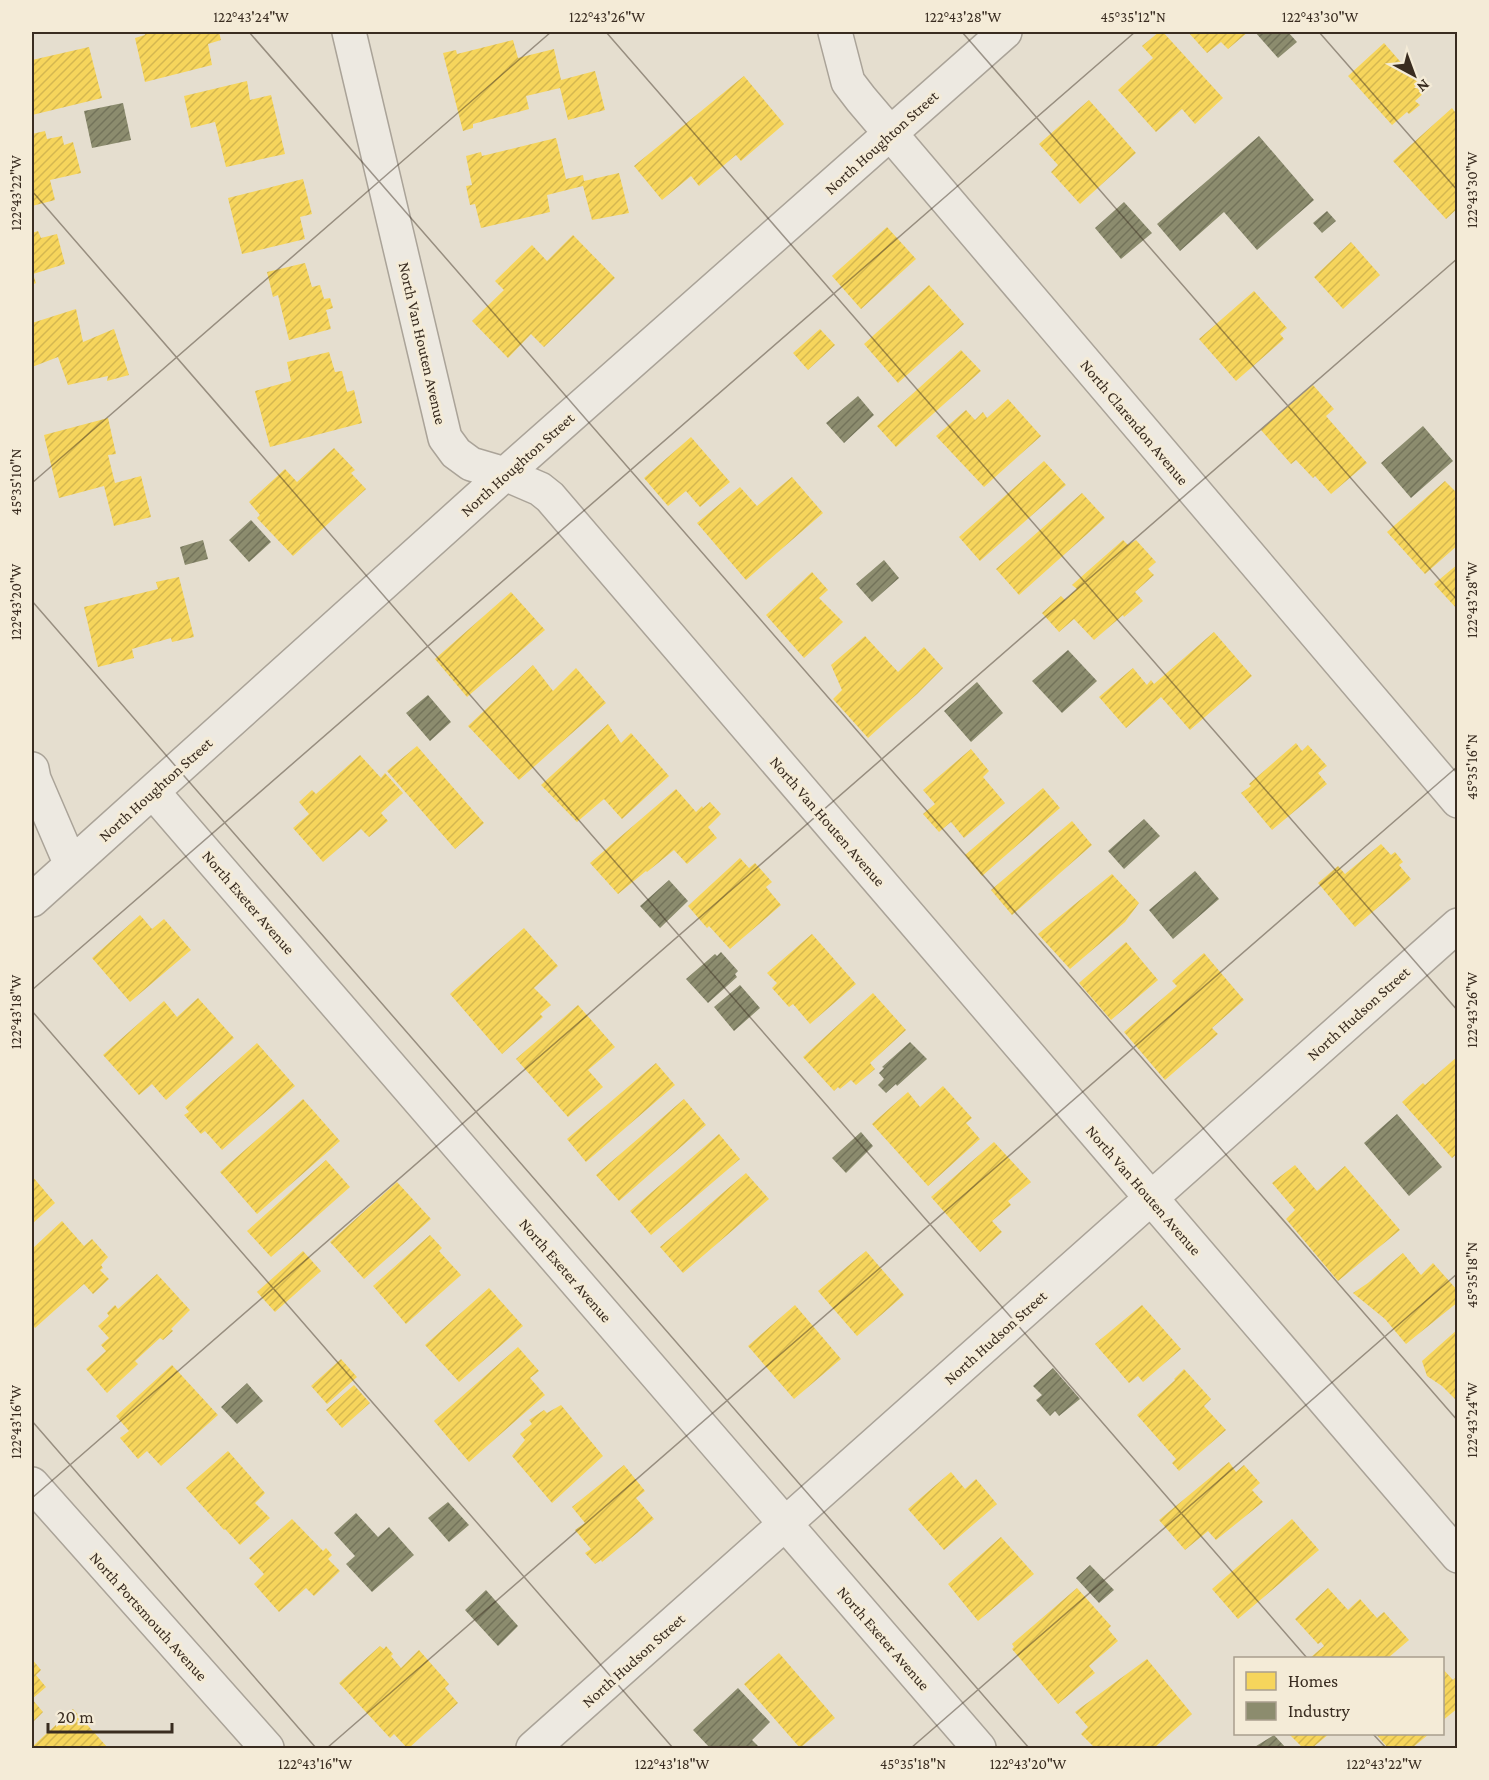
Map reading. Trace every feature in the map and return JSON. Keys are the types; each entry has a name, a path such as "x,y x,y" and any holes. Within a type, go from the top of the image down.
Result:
{"street":[{"name":"North Van Houten Avenue","path":"348,32 446,438 456,453 471,464 505,474 540,489 550,497 1458,1556"},
{"name":"North Clarendon Avenue","path":"835,32 848,82 890,134 1458,801"},
{"name":"North Houghton Street","path":"32,900 505,474 1005,32"},
{"path":"32,769 34,779 71,865"},
{"name":"North Exeter Avenue","path":"153,792 979,1749"},
{"name":"North Hudson Street","path":"533,1749 1458,925"},
{"name":"North Portsmouth Avenue","path":"32,1484 267,1749"}],"building: Homes":[{"path":"144,32 219,32 221,40 208,44 212,65 145,82 135,38 145,35"},
{"path":"1159,32 1163,32 1223,98 1195,124 1182,109 1156,132 1118,90 1153,58 1142,46"},
{"path":"1188,32 1248,32 1228,49 1221,42 1207,53"},
{"path":"513,40 518,58 554,49 561,80 595,71 605,110 568,120 560,88 526,96 529,109 473,124 473,128 463,131 443,53 456,50 457,54"},
{"path":"1384,43 1426,91 1415,101 1420,105 1409,114 1407,112 1392,125 1348,76"},
{"path":"89,47 102,98 32,115 32,60"},
{"path":"744,76 784,124 741,161 736,155 699,186 691,176 662,200 634,166"},
{"path":"247,81 250,100 271,95 285,154 226,167 215,122 191,128 184,96"},
{"path":"1089,100 1136,153 1080,204 1051,172 1058,165 1039,144"},
{"path":"1452,108 1455,112 1458,110 1458,208 1446,219 1393,161"},
{"path":"45,131 47,139 62,136 64,145 73,142 81,173 50,180 55,200 32,206 32,134"},
{"path":"556,138 566,179 583,175 584,181 619,173 629,213 592,220 583,186 547,195 550,212 481,228 475,204 470,205 466,186 472,185 466,156 481,152 482,156"},
{"path":"303,179 312,214 300,217 305,239 242,254 228,198"},
{"path":"887,227 916,259 861,309 832,276"},
{"path":"38,231 41,238 57,234 65,264 33,274 36,283 32,285 32,233"},
{"path":"573,235 615,278 544,347 531,334 508,358 472,321 504,290 495,281 532,245 547,261"},
{"path":"1351,242 1380,275 1343,309 1314,277"},
{"path":"305,263 312,287 320,285 324,299 330,298 333,308 326,310 331,329 289,340 278,295 273,297 267,272"},
{"path":"929,285 964,324 898,383 864,344"},
{"path":"1254,291 1287,328 1280,334 1284,339 1236,381 1199,339"},
{"path":"76,309 83,342 114,329 129,375 107,381 108,376 68,385 58,357 32,367 32,323"},
{"path":"820,329 835,345 808,370 793,353"},
{"path":"961,350 981,371 896,447 877,426"},
{"path":"329,352 335,372 342,371 347,392 354,390 362,423 270,447 255,391 291,381 287,362"},
{"path":"1313,385 1334,409 1326,416 1367,463 1331,494 1296,460 1291,464 1261,430"},
{"path":"1008,399 1041,436 984,487 936,436 966,410 975,420 983,412 987,418"},
{"path":"108,418 116,454 108,455 115,483 141,476 151,517 114,526 104,486 59,498 44,435"},
{"path":"691,437 730,482 700,507 686,491 668,506 644,478"},
{"path":"334,448 355,470 351,473 366,489 293,556 257,518 260,515 249,502 285,469 297,482"},
{"path":"1044,461 1066,485 980,561 959,537"},
{"path":"792,477 823,513 746,580 697,523 740,487 757,506"},
{"path":"1445,481 1458,494 1458,545 1425,574 1387,532"},
{"path":"1082,493 1105,518 1019,595 996,569"},
{"path":"1123,540 1128,545 1136,540 1156,562 1148,569 1154,575 1135,592 1143,601 1094,640 1074,619 1059,632 1042,613 1061,596 1065,600 1077,589 1072,585"},
{"path":"1458,564 1458,610 1434,584"},
{"path":"812,572 828,590 819,598 843,622 804,658 766,615"},
{"path":"179,577 194,637 172,642 171,638 132,649 134,658 98,667 84,607 158,589 156,582"},
{"path":"511,592 545,630 467,697 435,659"},
{"path":"1214,632 1252,676 1190,730 1161,697 1126,728 1099,697 1133,668 1147,685 1151,680 1154,684"},
{"path":"865,636 898,672 924,647 943,668 868,738 833,699 842,690 831,665"},
{"path":"533,665 553,691 576,668 606,703 519,780 468,726"},
{"path":"608,724 621,743 631,733 669,776 622,819 604,799 577,822 541,785"},
{"path":"1296,743 1302,751 1308,745 1327,766 1318,773 1327,784 1272,830 1241,793"},
{"path":"417,746 484,823 455,849 387,771"},
{"path":"971,749 989,771 983,777 1005,803 964,838 951,822 939,832 923,814 935,804 923,790"},
{"path":"360,755 381,778 385,773 403,793 381,813 388,821 369,837 361,829 323,862 293,828 309,814 299,802 312,790 316,794"},
{"path":"1043,788 1060,808 982,876 965,855"},
{"path":"676,789 696,812 710,802 721,814 708,827 717,838 687,864 674,850 618,894 590,863"},
{"path":"1072,821 1092,845 1012,915 991,890"},
{"path":"1381,844 1391,855 1395,852 1403,862 1399,865 1411,879 1355,927 1318,883 1338,866 1345,874"},
{"path":"740,858 749,868 755,863 772,882 766,887 781,905 730,949 688,906"},
{"path":"1112,874 1139,903 1125,922 1070,969 1038,934"},
{"path":"140,915 152,929 164,919 191,950 130,1002 92,958"},
{"path":"524,928 558,966 534,988 551,1005 540,1014 543,1017 502,1054 450,994"},
{"path":"812,934 856,984 810,1024 793,1004 789,1007 772,988 777,983 767,973"},
{"path":"1126,942 1158,980 1111,1020 1079,983"},
{"path":"1204,953 1244,1000 1212,1028 1218,1034 1165,1080 1124,1032 1177,986 1172,981"},
{"path":"873,993 906,1030 870,1063 875,1069 856,1085 851,1080 834,1091 803,1057"},
{"path":"198,998 234,1038 166,1100 152,1084 139,1095 103,1055 164,1001 177,1017"},
{"path":"578,1005 615,1047 588,1070 603,1087 568,1117 516,1059"},
{"path":"257,1043 295,1086 222,1150 205,1131 201,1134 184,1115 189,1112 185,1107"},
{"path":"1458,1056 1458,1153 1452,1158 1402,1102"},
{"path":"656,1063 675,1085 586,1162 567,1139"},
{"path":"943,1086 972,1118 966,1123 980,1139 928,1186 872,1124 908,1092 920,1107"},
{"path":"303,1099 340,1141 257,1214 220,1172"},
{"path":"684,1099 706,1125 619,1201 596,1175"},
{"path":"719,1134 740,1159 651,1235 630,1211"},
{"path":"994,1142 1031,1182 1008,1201 1011,1205 992,1221 1002,1232 980,1252 931,1197"},
{"path":"326,1160 350,1187 271,1257 247,1231"},
{"path":"1295,1165 1317,1191 1345,1166 1400,1230 1338,1281 1286,1219 1295,1210 1272,1183"},
{"path":"746,1173 769,1199 683,1273 660,1247"},
{"path":"32,1176 55,1203 32,1224"},
{"path":"397,1182 431,1219 364,1279 330,1242"},
{"path":"62,1221 84,1246 92,1239 108,1257 100,1270 109,1279 93,1294 84,1284 35,1328 32,1324 32,1249"},
{"path":"430,1235 442,1248 439,1251 461,1275 406,1324 373,1286"},
{"path":"303,1251 321,1271 275,1312 257,1292"},
{"path":"866,1251 904,1295 857,1336 818,1291"},
{"path":"1403,1253 1421,1275 1433,1263 1458,1291 1458,1302 1406,1344 1385,1319 1353,1293"},
{"path":"157,1274 190,1310 171,1329 173,1331 163,1340 160,1338 135,1361 138,1364 107,1393 86,1369 106,1351 101,1345 109,1338 98,1326 109,1316 107,1313 115,1305 118,1309"},
{"path":"489,1288 523,1326 459,1382 425,1345"},
{"path":"795,1305 841,1359 794,1399 748,1346"},
{"path":"1142,1305 1181,1349 1143,1382 1138,1376 1129,1383 1095,1344"},
{"path":"1458,1329 1458,1402 1442,1386 1427,1376 1422,1361"},
{"path":"518,1347 539,1371 530,1378 545,1395 469,1462 434,1421"},
{"path":"341,1359 357,1377 327,1404 311,1386"},
{"path":"172,1365 218,1415 161,1466 147,1451 138,1459 120,1438 129,1431 116,1416"},
{"path":"1184,1369 1211,1399 1204,1406 1226,1430 1179,1471 1172,1463 1176,1459 1137,1415"},
{"path":"354,1385 370,1403 342,1428 326,1410"},
{"path":"561,1405 603,1456 552,1503 512,1456 525,1440 520,1434 532,1424 529,1420 544,1410 547,1413"},
{"path":"228,1451 265,1493 255,1503 270,1518 240,1545 186,1488"},
{"path":"1229,1462 1236,1472 1244,1465 1260,1483 1252,1490 1263,1502 1216,1540 1208,1531 1185,1550 1159,1520"},
{"path":"624,1465 645,1491 636,1498 654,1519 602,1562 601,1560 595,1564 585,1553 591,1549 575,1530 585,1523 572,1507"},
{"path":"951,1472 965,1489 976,1479 997,1504 944,1550 908,1509"},
{"path":"292,1519 323,1551 326,1548 332,1555 328,1559 340,1571 314,1596 306,1588 279,1612 254,1584 264,1574 249,1558"},
{"path":"1292,1519 1319,1550 1238,1619 1212,1589"},
{"path":"1001,1537 1034,1574 978,1621 948,1584"},
{"path":"1077,1588 1111,1626 1108,1629 1118,1641 1089,1666 1095,1673 1058,1704 1012,1649 1014,1647 1012,1644"},
{"path":"1328,1588 1348,1610 1360,1599 1377,1618 1384,1612 1409,1640 1389,1657 1311,1657 1324,1646 1321,1642 1318,1644 1295,1619"},
{"path":"380,1646 384,1649 386,1646 401,1668 419,1650 449,1684 445,1688 458,1703 409,1748 394,1734 390,1738 339,1683"},
{"path":"779,1653 835,1718 800,1748 744,1684"},
{"path":"32,1659 41,1670 36,1675 46,1687 32,1699"},
{"path":"1147,1659 1192,1714 1154,1748 1095,1748 1081,1734 1088,1727 1075,1712"},
{"path":"1444,1670 1453,1680 1455,1678 1458,1681 1458,1708 1444,1719"},
{"path":"32,1699 43,1712 32,1723"},
{"path":"73,1709 108,1748 32,1748 32,1747"},
{"path":"1290,1735 1328,1735 1312,1748 1303,1748"},
{"path":"1377,1735 1428,1735 1412,1748 1388,1748"}],"building: Industry":[{"path":"1255,32 1288,32 1297,42 1278,58"},
{"path":"123,103 131,140 92,148 84,111"},
{"path":"1259,136 1314,200 1257,250 1224,212 1180,251 1157,224"},
{"path":"1124,202 1152,233 1121,259 1095,228"},
{"path":"1327,211 1336,221 1322,233 1313,223"},
{"path":"858,396 874,415 844,443 826,423"},
{"path":"1423,426 1453,461 1411,498 1381,463"},
{"path":"251,520 271,542 249,562 229,540"},
{"path":"203,540 208,559 185,565 180,547"},
{"path":"884,560 899,578 872,602 856,584"},
{"path":"1068,650 1097,681 1062,713 1032,681"},
{"path":"977,682 1003,713 971,742 944,711"},
{"path":"428,695 451,722 430,741 406,713"},
{"path":"1144,819 1160,836 1124,869 1108,851"},
{"path":"1195,871 1219,899 1173,939 1149,910"},
{"path":"669,880 688,901 660,928 640,906"},
{"path":"721,952 738,971 735,974 737,977 708,1003 686,979 715,954 717,956"},
{"path":"740,985 760,1008 734,1031 714,1007"},
{"path":"910,1042 927,1059 886,1093 878,1085 884,1079 879,1073 884,1068 882,1067"},
{"path":"1397,1114 1442,1167 1409,1196 1364,1143"},
{"path":"861,1132 873,1146 846,1173 832,1158"},
{"path":"1053,1368 1080,1399 1059,1416 1055,1411 1050,1416 1036,1400 1042,1395 1033,1386"},
{"path":"247,1383 263,1401 237,1424 221,1407"},
{"path":"448,1502 469,1525 449,1542 428,1518"},
{"path":"356,1513 378,1537 389,1527 414,1555 372,1592 346,1564 355,1556 334,1533"},
{"path":"1090,1565 1114,1590 1099,1603 1076,1578"},
{"path":"486,1590 518,1626 498,1646 465,1610"},
{"path":"738,1688 770,1722 752,1740 760,1748 710,1748 693,1730"},
{"path":"1274,1735 1286,1748 1253,1748"}]}
